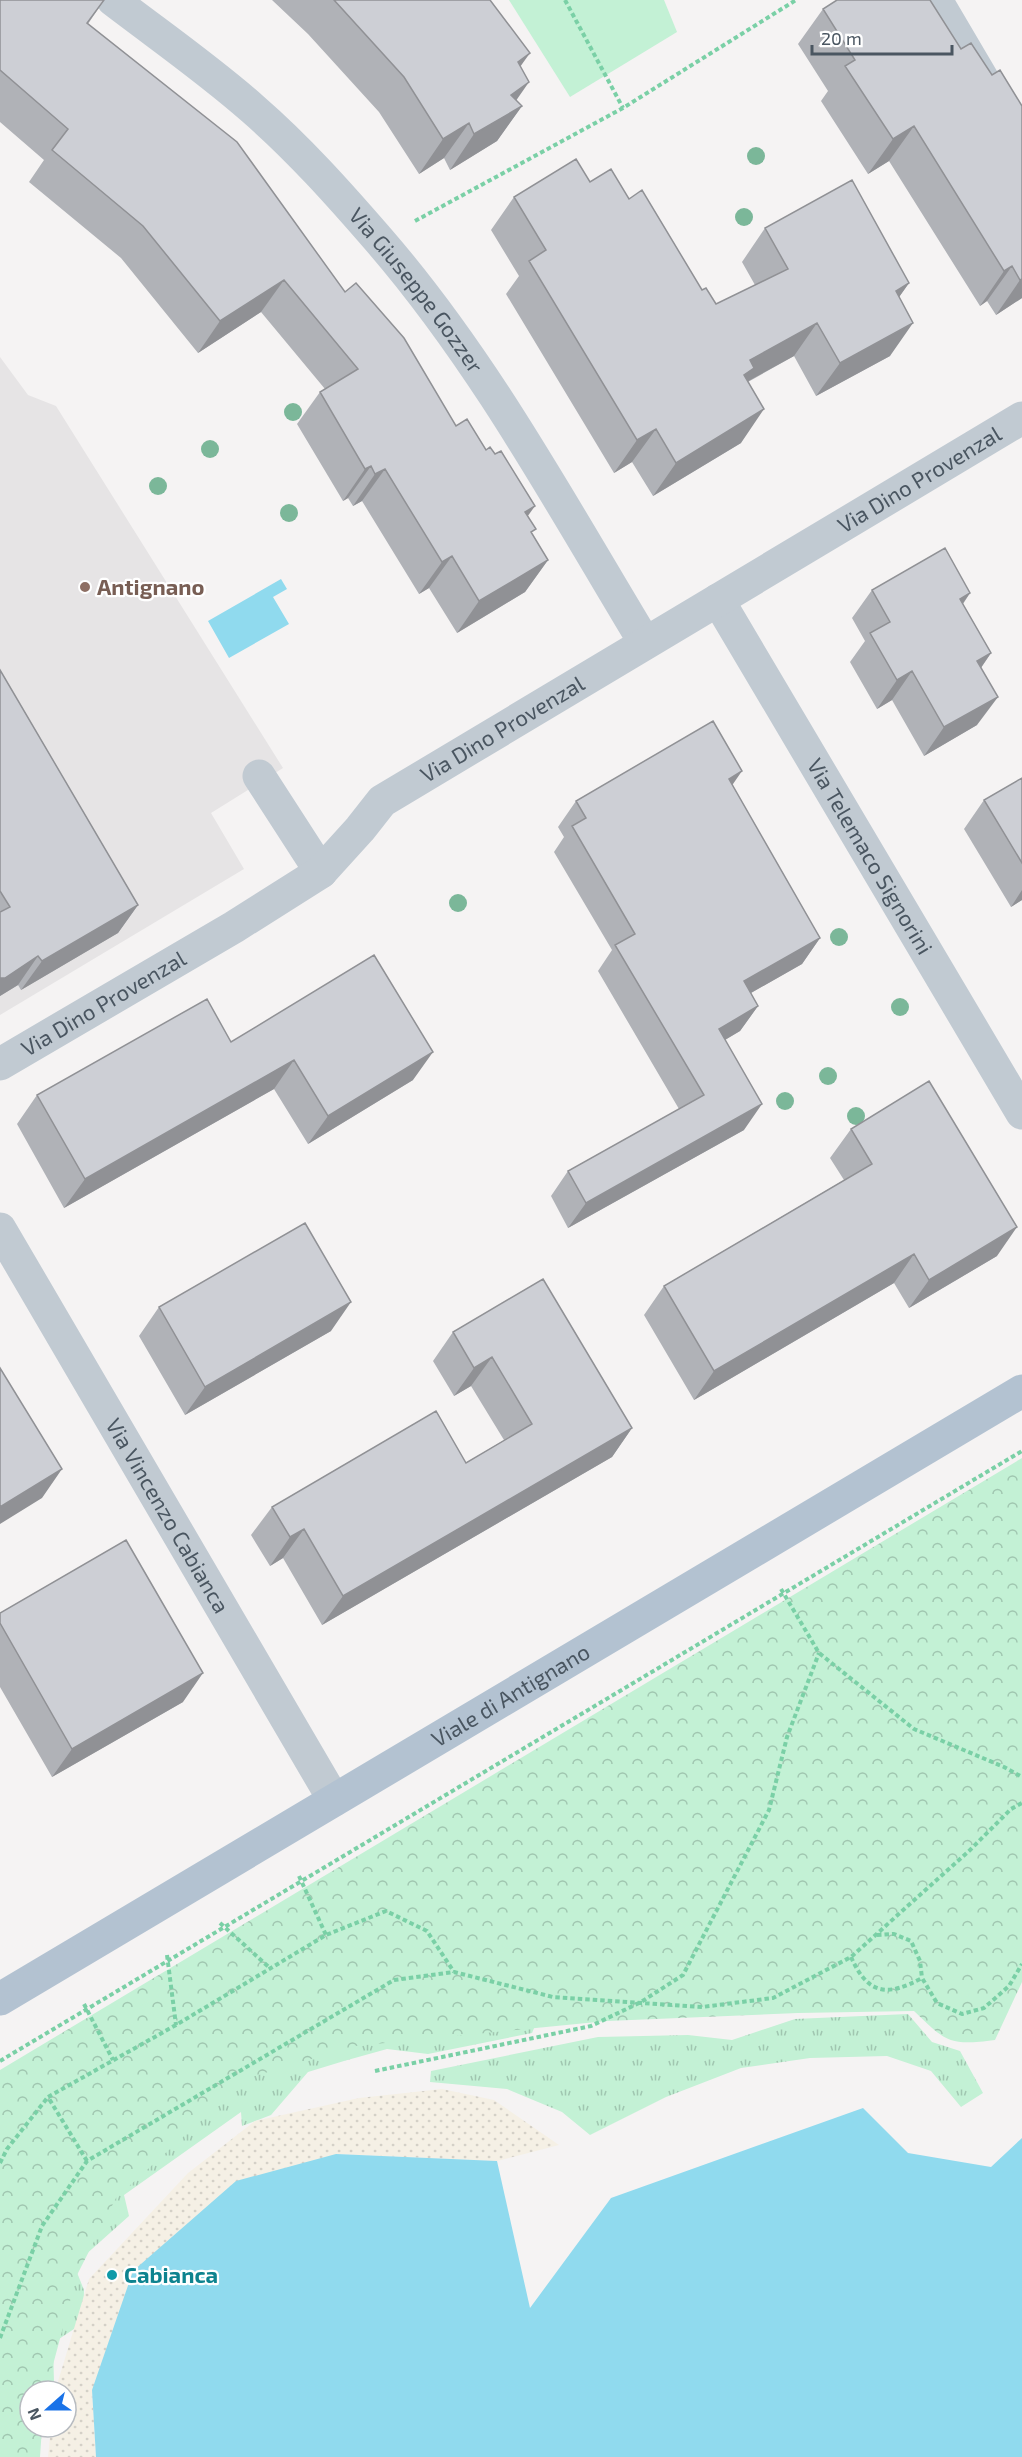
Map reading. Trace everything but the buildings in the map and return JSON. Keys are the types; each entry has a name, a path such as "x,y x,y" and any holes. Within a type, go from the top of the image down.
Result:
{"main road":[{"name":"Viale di Antignano","path":"0,1999 1022,1390"}],"street":[{"name":"Via Giuseppe Gozzer","path":"114,0 254,110 380,241 442,319 505,414 645,643"},
{"path":"936,0 1022,146"},
{"name":"Via Dino Provenzal","path":"0,1064 234,927 321,872 382,801 1022,418"},
{"name":"Via Telemaco Signorini","path":"718,600 1022,1113"},
{"path":"259,776 321,872"},
{"name":"Via Vincenzo Cabianca","path":"0,1229 334,1800"}],"path":[{"path":"565,0 623,108"},
{"path":"380,241 623,108 796,0"},
{"path":"0,2061 782,1591 1022,1451"},
{"path":"782,1591 819,1653 915,1729 1022,1777"},
{"path":"375,2071 591,2026 641,2002 683,1975 769,1810 787,1737 819,1653"},
{"path":"0,2338 42,2226 87,2161 394,1980 454,1972 553,1997 702,2007 773,1998 851,1957 970,1850 1011,1809 1022,1803"},
{"path":"300,1879 326,1935"},
{"path":"0,2163 7,2149 48,2097 176,2025 326,1935 349,1924 386,1911 427,1931 454,1972"},
{"path":"220,1923 271,1969"},
{"path":"876,1935 894,1934 911,1941 920,1961 922,1978 937,2003 962,2014 984,2008 1009,1986 1022,1964"},
{"path":"167,1955 176,2025"},
{"path":"851,1957 858,1974 870,1987 884,1990 906,1987 922,1978"},
{"path":"84,2004 113,2060"},
{"path":"48,2097 87,2161"}],"shaded area":[{"name":"Antignano","path":"0,357 28,395 56,406 283,768 211,813 244,869 0,1015"}],"green space":[{"path":"509,0 664,0 677,32 570,97"},
{"path":"1022,1458 1022,1982 995,2040 958,2042 949,2039 914,2011 607,2021 355,2046 248,2078 116,2198 77,2275 49,2379 18,2379 18,2439 41,2439 40,2457 0,2457 0,2070"},
{"path":"908,2014 932,2042 960,2051 983,2093 961,2107 931,2071 887,2056 810,2058 741,2068 666,2097 590,2135 562,2112 507,2089 430,2082 431,2071 598,2037 688,2035 732,2040 795,2019"},
{"path":"539,2016 532,2033 428,2054 387,2049 308,2072 271,2115 242,2126 241,2112 124,2195 129,2216 74,2265 84,2290 83,2323 53,2343 54,2379 39,2379 50,2252 221,2089 322,2027"}],"sand":[{"name":"Cabianca","path":"442,2089 494,2100 559,2145 497,2161 336,2154 92,2390 96,2457 48,2457 50,2439 78,2439 78,2379 59,2379 89,2279 188,2173 255,2121 359,2098"}],"water":[{"path":"281,579 287,589 273,597 289,624 229,658 208,621"},
{"path":"863,2108 908,2153 991,2167 1022,2138 1022,2457 96,2457 92,2390 133,2271 236,2181 336,2154 497,2161 530,2308 611,2198"}],"place":[{"name":"Antignano","path":"85,587"},
{"name":"Cabianca","path":"112,2275"}]}
